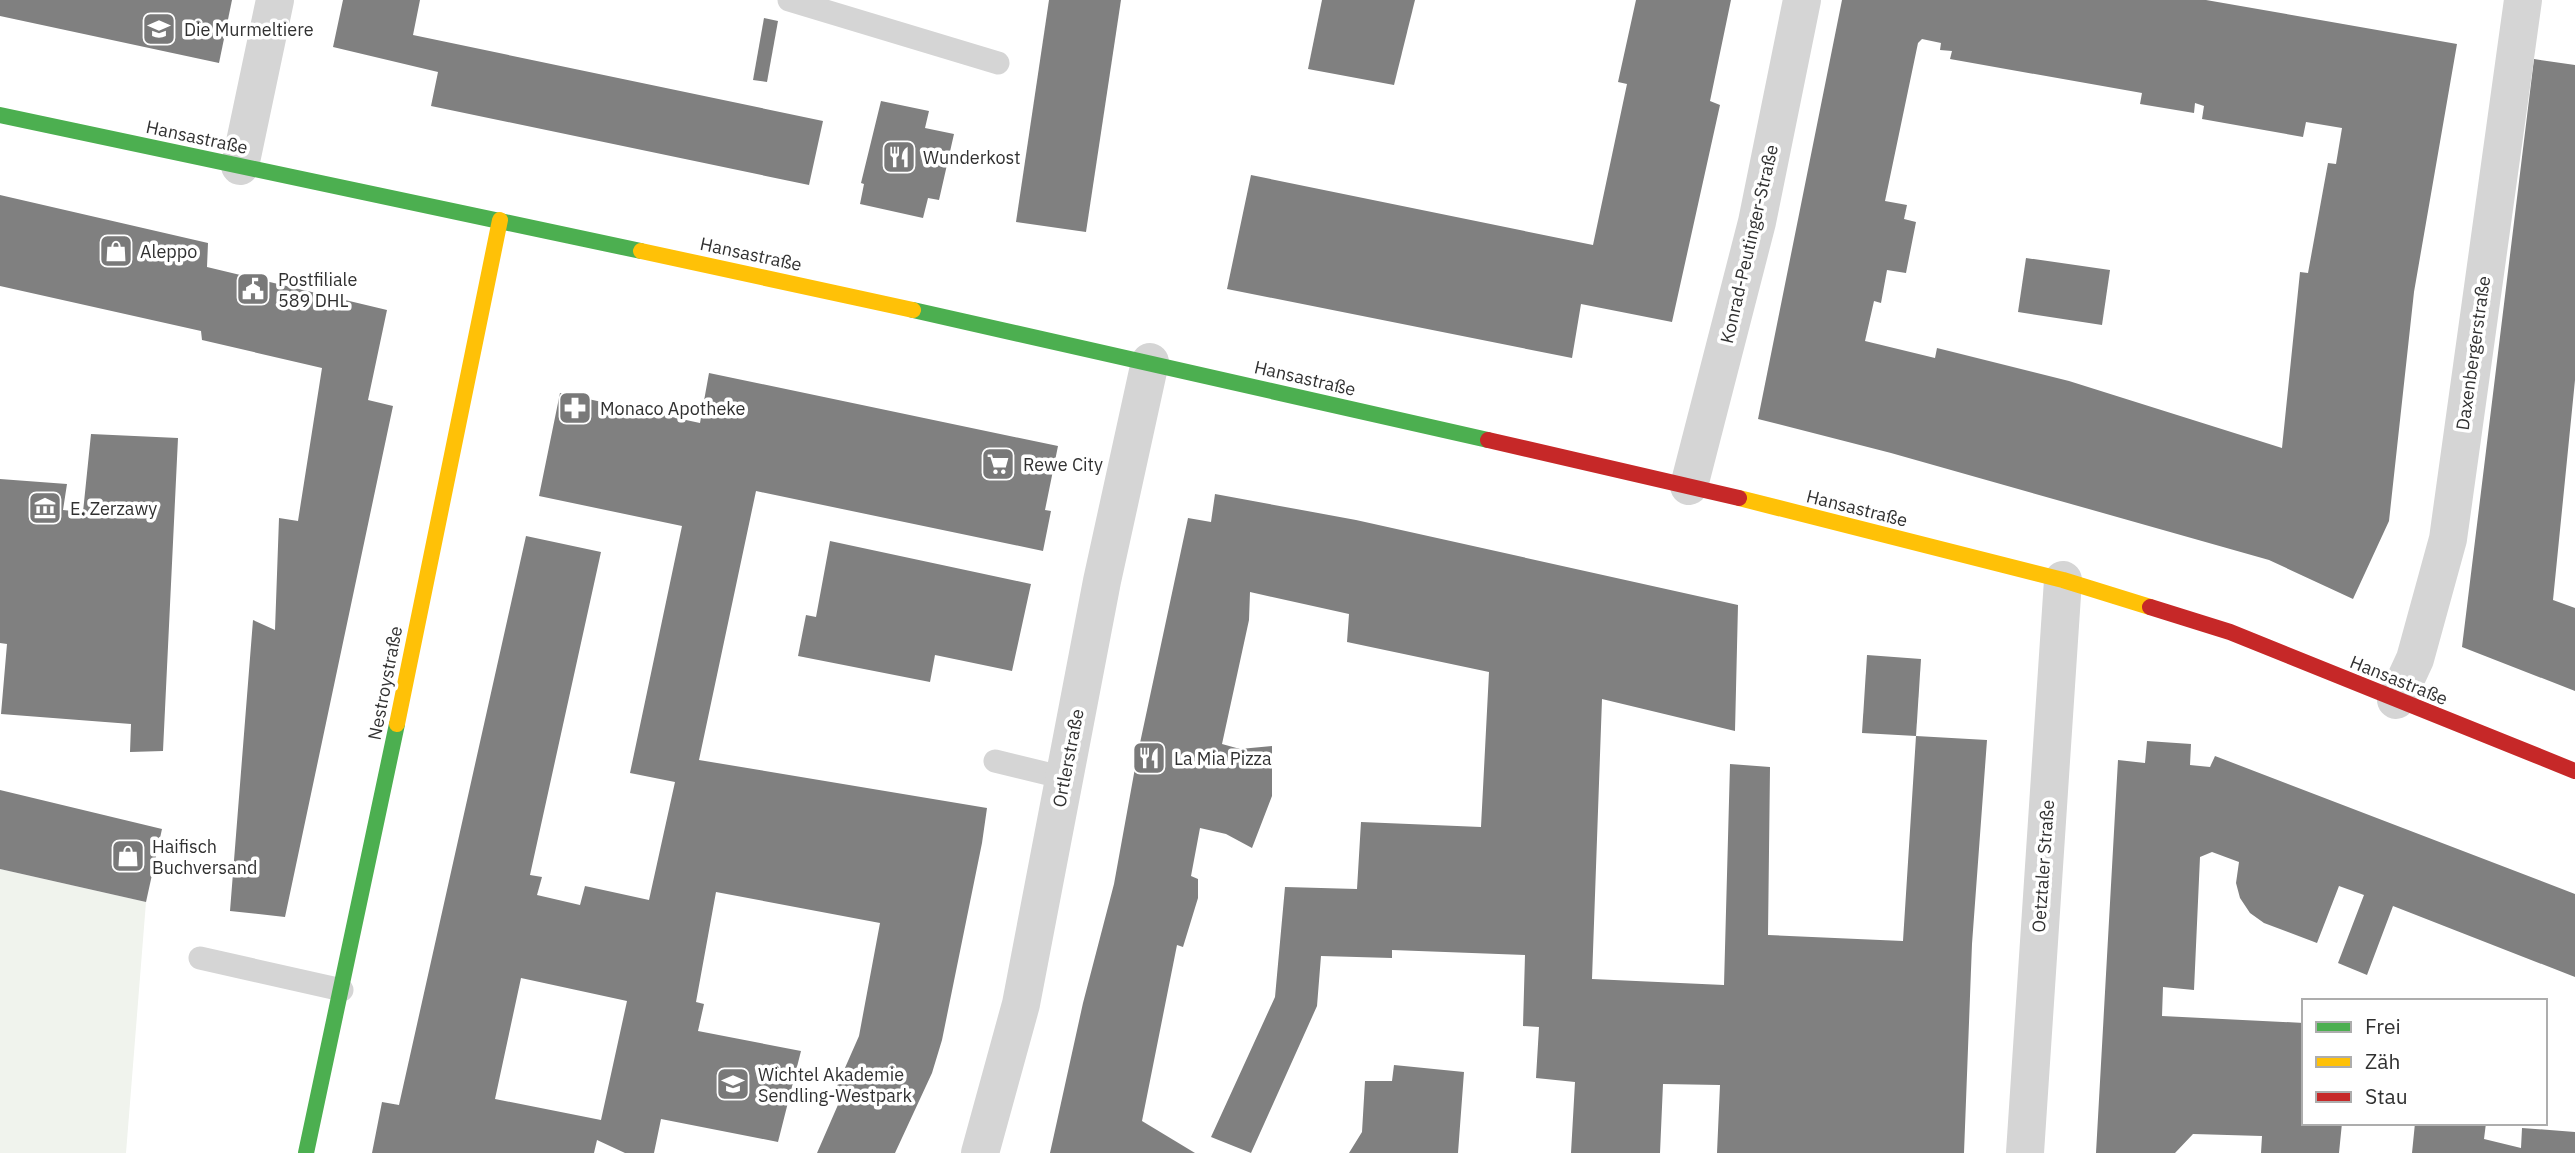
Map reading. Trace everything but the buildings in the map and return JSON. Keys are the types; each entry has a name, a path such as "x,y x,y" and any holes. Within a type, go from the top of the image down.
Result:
{"street":[{"path":"240,166 275,0"},
{"name":"Konrad-Peutinger-Straße","path":"1689,486 1757,222 1802,0"},
{"name":"Daxenbergerstraße","path":"2396,700 2415,659 2448,539 2523,0"},
{"name":"Hansastraße","path":"0,115 499,220 1150,362 1689,486 2063,580 2230,632 2575,771"},
{"name":"Nestroystraße","path":"306,1153 342,990 499,220"},
{"name":"Ortlerstraße","path":"980,1153 1021,1004 1102,581 1150,362"},
{"name":"Oetztaler Straße","path":"2025,1153 2063,580"}],"lane":[{"path":"789,0 998,64"},
{"path":"995,761 1065,778"},
{"path":"200,958 342,990"}],"shaded area":[{"path":"0,869 146,902 126,1153 0,1153"}],"traffic: fast":[{"path":"0,115 641,251"},
{"path":"913,310 1488,440"},
{"path":"306,1153 397,724"}],"traffic: slow":[{"path":"397,724 500,220"},
{"path":"641,251 913,310"},
{"path":"1739,498 2063,580 2150,607"}],"traffic: jam":[{"path":"1488,440 1739,498"},
{"path":"2150,607 2230,632 2575,771"}],"place":[{"name":"Die Murmeltiere","path":"159,29"},
{"name":"Wunderkost","path":"899,157"},
{"name":"Aleppo","path":"116,251"},
{"name":"Postfiliale 589 DHL","path":"253,289"},
{"name":"Monaco Apotheke","path":"575,408"},
{"name":"Rewe City","path":"998,464"},
{"name":"E. Zerzawy","path":"45,508"},
{"name":"La Mia Pizza","path":"1149,758"},
{"name":"Haifisch Buchversand","path":"128,856"},
{"name":"Wichtel Akademie Sendling-Westpark","path":"733,1084"}]}
